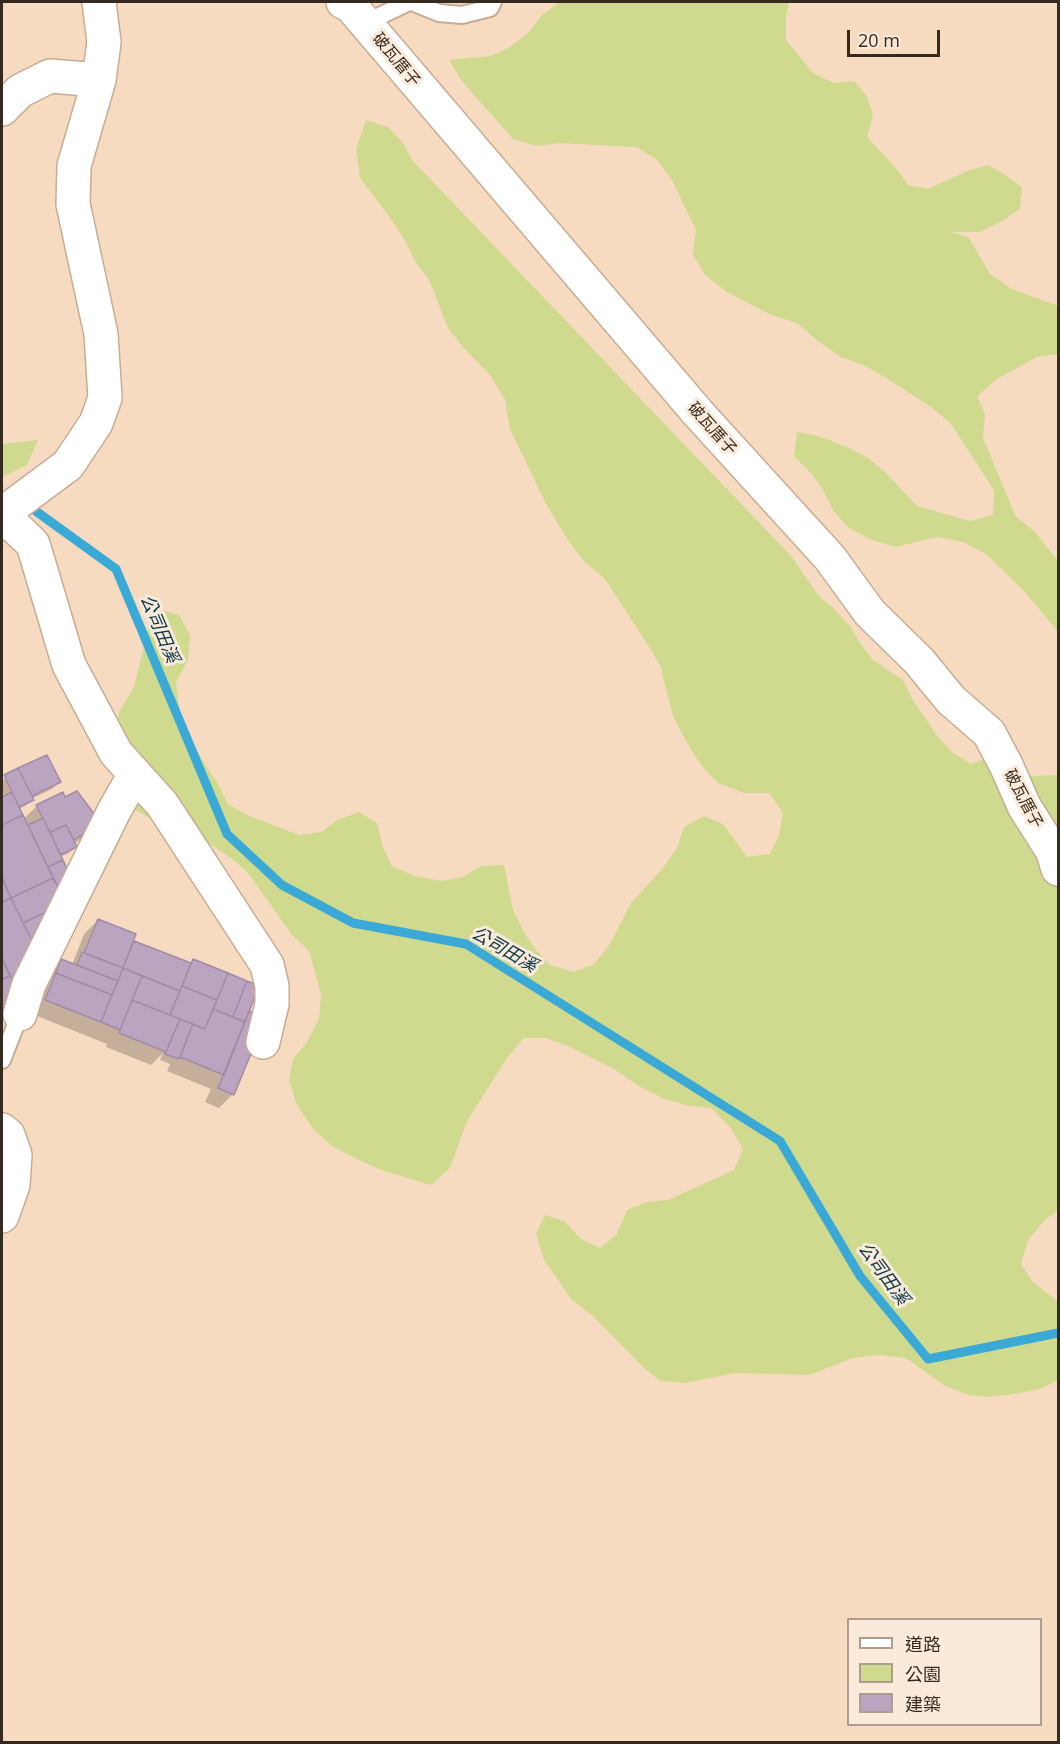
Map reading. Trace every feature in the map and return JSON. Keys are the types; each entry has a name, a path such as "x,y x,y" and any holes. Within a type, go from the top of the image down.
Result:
{"street":[{"path":"2,514 68,465 96,423 105,398 101,334 73,204 74,166 99,80 104,42 99,2"},
{"name":"破瓦厝子","path":"354,12 698,413 830,558 870,613 919,661 951,700 989,733 1024,806 1057,858"},
{"path":"2,109 20,91 50,76 99,80"},
{"path":"2,521 14,526 33,544 69,665 116,753 162,804 267,965 272,987 272,1004 263,1042"},
{"path":"20,1014 29,984 114,811 135,774"},
{"path":"2,1130 8,1135 15,1155 13,1185 2,1216"}],"lane":[{"path":"354,12 410,2 440,13 462,15 490,8 493,2"},
{"path":"2,1060 20,1014"}],"green space":[{"path":"560,2 789,2 786,40 813,73 834,83 854,81 867,96 873,115 867,137 896,168 908,185 928,189 967,171 988,165 1022,187 1020,209 1002,221 980,232 952,232 969,238 990,274 1012,289 1058,306 1058,354 1037,357 997,379 977,396 985,415 983,438 1016,517 1034,531 1058,561 1058,632 1025,592 986,554 963,542 938,537 896,547 872,540 849,528 834,512 811,473 794,456 797,432 818,436 868,458 885,472 917,506 970,521 993,515 994,490 951,424 931,407 888,379 865,366 841,357 797,323 771,315 727,292 705,275 693,255 696,230 672,180 656,159 636,147 560,143 537,146 513,139 461,80 449,60 491,56 510,47 528,33 542,15"},
{"path":"366,120 388,127 403,143 412,160 792,557 818,595 850,626 872,659 903,680 912,699 936,734 953,753 971,764 990,757 1032,776 1058,775 1058,1210 1045,1220 1028,1240 1021,1264 1033,1282 1058,1304 1058,1380 1040,1389 1014,1394 990,1397 968,1395 944,1385 906,1358 879,1355 853,1358 809,1375 735,1373 685,1383 660,1381 592,1315 572,1300 544,1260 536,1233 545,1215 564,1221 581,1239 600,1248 617,1234 627,1210 647,1202 668,1200 734,1170 743,1149 730,1127 711,1108 664,1099 614,1069 570,1047 546,1038 524,1038 507,1058 467,1121 450,1168 431,1185 381,1170 332,1146 313,1129 297,1105 289,1081 293,1059 307,1042 319,1019 321,994 309,951 292,935 248,873 231,858 213,846 168,828 126,805 114,739 119,712 134,687 148,629 159,609 179,615 190,635 188,660 176,682 182,729 217,782 228,804 247,815 299,835 322,832 337,820 359,812 377,823 383,847 392,866 415,876 442,881 463,877 481,866 504,865 513,910 536,950 550,965 574,972 594,964 610,944 631,903 663,868 677,848 684,827 704,816 723,824 747,857 770,854 779,835 783,813 769,793 744,793 718,783 701,765 673,716 660,665 605,579 585,562 569,542 546,504 510,429 505,400 490,375 448,328 429,280 415,261 391,219 360,178 356,149"},
{"path":"38,440 27,465 2,477 2,444"}],"building":[{"path":"47,755 61,782 32,796 18,768"},
{"path":"18,768 34,800 19,807 4,775"},
{"path":"77,791 101,823 74,840 66,825 50,832 36,805 63,792 65,797"},
{"path":"12,792 23,815 2,825 2,797"},
{"path":"23,815 53,878 11,898 2,878 2,825"},
{"path":"43,818 63,860 48,867 28,825"},
{"path":"66,825 77,847 60,855 50,832"},
{"path":"63,860 75,886 61,893 48,867"},
{"path":"2,877 11,898 2,902"},
{"path":"53,878 65,903 23,923 11,898"},
{"path":"11,898 37,951 16,988 2,958 2,902"},
{"path":"57,907 37,951 23,923"},
{"path":"98,919 136,934 123,968 84,953"},
{"path":"134,941 191,963 180,991 123,968"},
{"path":"82,952 123,968 118,981 77,965"},
{"path":"2,958 10,976 2,979"},
{"path":"61,959 118,981 112,995 56,973"},
{"path":"193,959 228,973 217,1000 182,986"},
{"path":"123,968 142,976 120,1030 101,1022"},
{"path":"56,973 112,995 101,1022 45,1000"},
{"path":"228,973 247,981 233,1017 213,1009"},
{"path":"10,976 21,998 2,1007 2,979"},
{"path":"142,976 180,991 170,1015 132,1000"},
{"path":"247,981 259,986 245,1022 233,1017"},
{"path":"182,986 217,1000 205,1029 170,1015"},
{"path":"132,1000 180,1019 166,1052 119,1033"},
{"path":"213,1009 245,1022 224,1075 180,1057 193,1024 205,1029"},
{"path":"249,1011 266,1017 234,1095 218,1088"},
{"path":"180,1019 193,1024 179,1059 165,1054"}],"waterway":[{"name":"公司田溪","path":"26,504 116,569 227,834 282,885 353,923 466,944 780,1141 860,1276 928,1359 1058,1333"}]}
